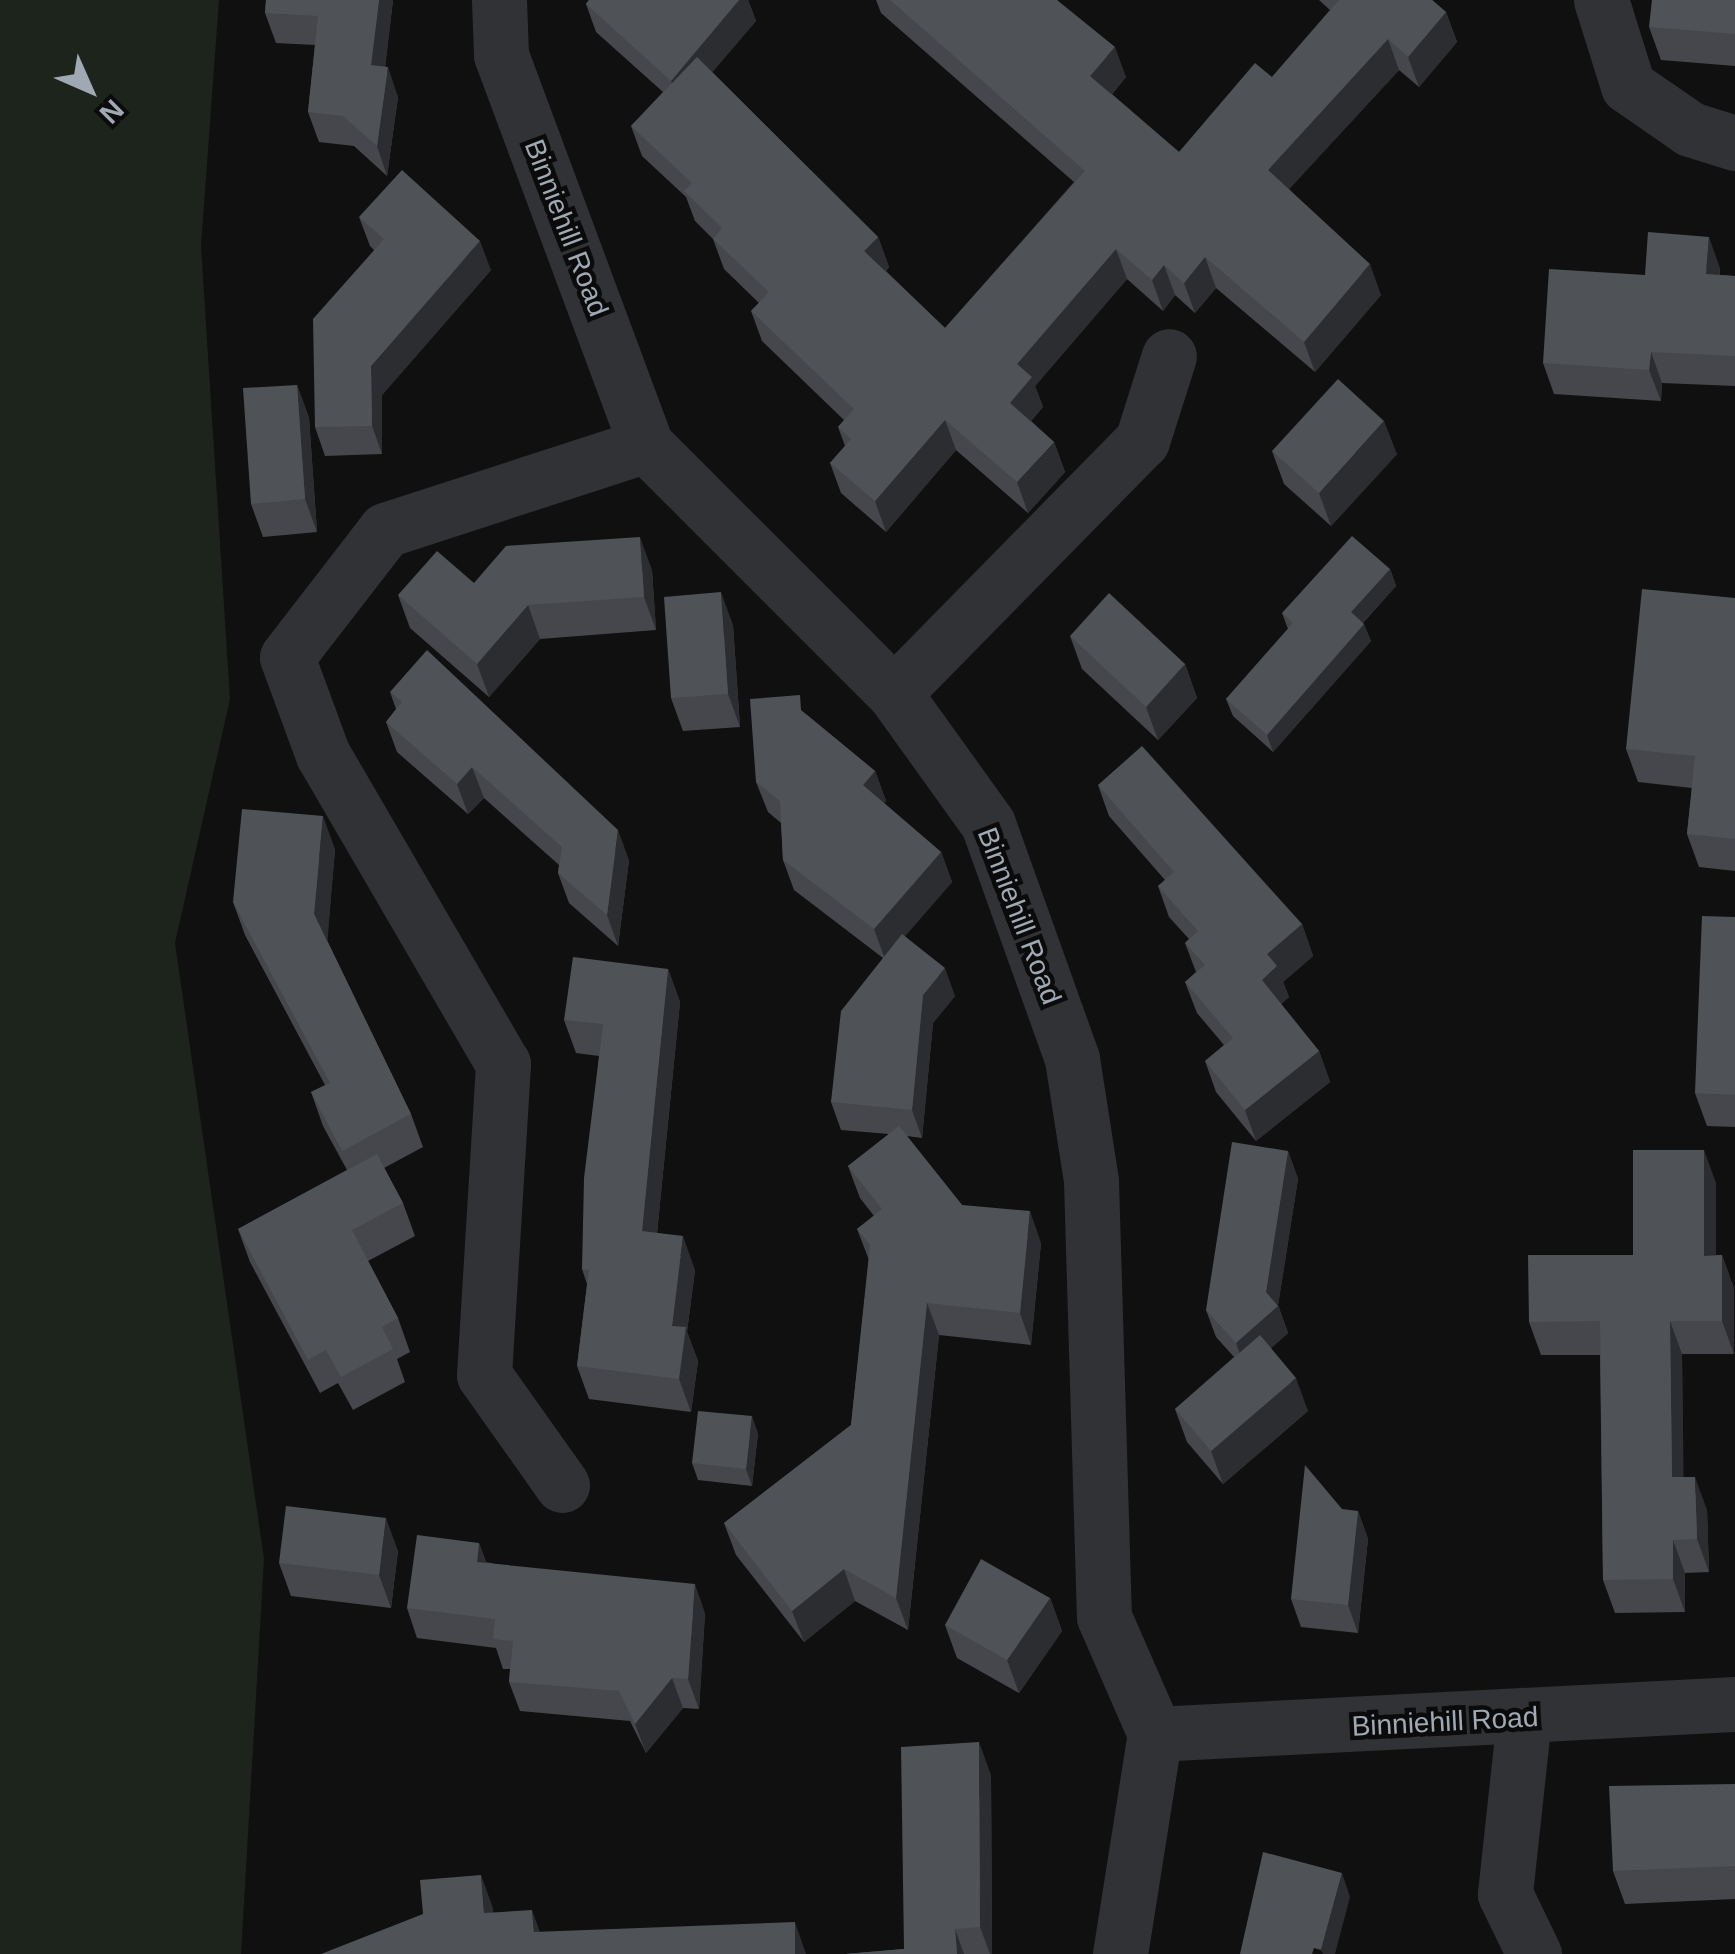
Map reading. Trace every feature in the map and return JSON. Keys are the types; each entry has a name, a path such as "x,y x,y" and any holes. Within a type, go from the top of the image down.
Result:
{"street":[{"name":"Binniehill Road","path":"499,0 501,56 646,445 894,693 988,824 1072,1059 1091,1181 1104,1617 1156,1734 1524,1718 1735,1704"},
{"path":"1601,0 1628,86 1690,129 1735,143"},
{"path":"894,693 1142,441 1169,356"},
{"path":"562,1485 484,1375 503,1064 324,755 288,657 385,530 646,445"},
{"path":"1524,1718 1506,1894 1534,1954"},
{"path":"1120,1954 1156,1734"}],"shaded area":[{"path":"0,0 219,0 201,246 230,699 175,943 264,1559 241,1954 0,1954"}],"building":[{"path":"266,0 379,0 371,65 388,67 377,146 343,116 308,112 318,16 265,13"},
{"path":"589,0 739,0 671,81 586,4"},
{"path":"890,0 1057,0 1115,47 1090,76 1179,152 1255,63 1272,77 1339,0 1432,0 1446,12 1408,57 1388,39 1268,170 1370,264 1304,342 1205,257 1184,283 1164,265 1152,280 1116,249 1017,364 1032,377 1010,403 1054,442 1017,482 945,420 875,501 830,463 851,439 838,427 854,409 751,311 769,292 713,239 722,228 684,191 692,183 631,126 697,57 878,237 864,251 945,328 1085,171"},
{"path":"1652,0 1735,0 1735,34 1649,27"},
{"path":"402,170 480,241 371,366 372,426 315,427 313,319 384,239 359,217"},
{"path":"1648,232 1709,237 1706,274 1735,276 1735,356 1651,352 1649,370 1543,363 1549,269 1645,275"},
{"path":"1338,379 1384,421 1319,493 1272,451"},
{"path":"297,385 305,499 251,504 243,388"},
{"path":"1352,536 1390,569 1351,612 1364,624 1267,735 1226,699 1293,623 1282,613"},
{"path":"640,537 644,597 528,605 477,664 398,595 437,551 474,583 506,546"},
{"path":"1642,589 1735,598 1735,839 1687,834 1695,756 1626,749"},
{"path":"721,592 728,694 671,698 664,597"},
{"path":"1109,593 1185,664 1146,707 1070,636"},
{"path":"427,650 618,830 607,915 558,873 562,847 472,767 457,784 386,722 402,702 390,692"},
{"path":"800,695 801,710 875,771 863,785 941,852 874,929 783,860 780,801 756,782 750,699"},
{"path":"1142,746 1302,924 1267,954 1277,966 1262,980 1319,1051 1245,1110 1205,1061 1233,1038 1185,982 1205,965 1185,943 1198,931 1158,886 1174,872 1098,785"},
{"path":"242,809 323,816 314,914 411,1114 342,1151 311,1092 330,1083 233,902"},
{"path":"1702,916 1735,917 1735,1095 1695,1093"},
{"path":"902,934 945,968 923,995 912,1110 831,1102 841,1011"},
{"path":"573,957 668,969 642,1231 683,1236 672,1326 686,1327 679,1379 577,1366 589,1270 582,1269 584,1178 603,1024 564,1020"},
{"path":"899,1126 962,1205 1030,1211 1020,1313 927,1303 896,1598 844,1569 792,1611 724,1523 851,1425 870,1245 857,1229 882,1209 848,1166"},
{"path":"1232,1142 1288,1151 1266,1292 1278,1306 1236,1343 1206,1310"},
{"path":"1633,1150 1704,1150 1704,1256 1722,1255 1722,1321 1670,1321 1672,1477 1695,1477 1697,1539 1673,1540 1673,1579 1603,1580 1600,1321 1529,1322 1528,1255 1633,1255"},
{"path":"377,1154 403,1203 352,1230 398,1318 382,1327 393,1349 341,1377 326,1350 308,1360 238,1229"},
{"path":"1260,1335 1296,1378 1211,1451 1175,1409"},
{"path":"698,1411 752,1416 746,1469 692,1463"},
{"path":"1305,1465 1342,1509 1358,1511 1348,1605 1291,1599"},
{"path":"286,1506 386,1518 379,1575 279,1563"},
{"path":"417,1535 479,1543 477,1562 695,1584 688,1679 672,1678 635,1724 619,1691 509,1682 513,1641 493,1639 495,1619 407,1608"},
{"path":"981,1559 1050,1598 1007,1660 945,1625"},
{"path":"979,1742 980,1927 955,1929 957,1954 845,1954 904,1949 901,1747"},
{"path":"1735,1784 1735,1866 1613,1871 1609,1786"},
{"path":"1263,1852 1342,1873 1321,1950 1314,1948 1312,1954 1240,1954"},
{"path":"481,1875 484,1913 532,1910 534,1932 795,1922 795,1954 321,1954 423,1914 420,1880"}]}
